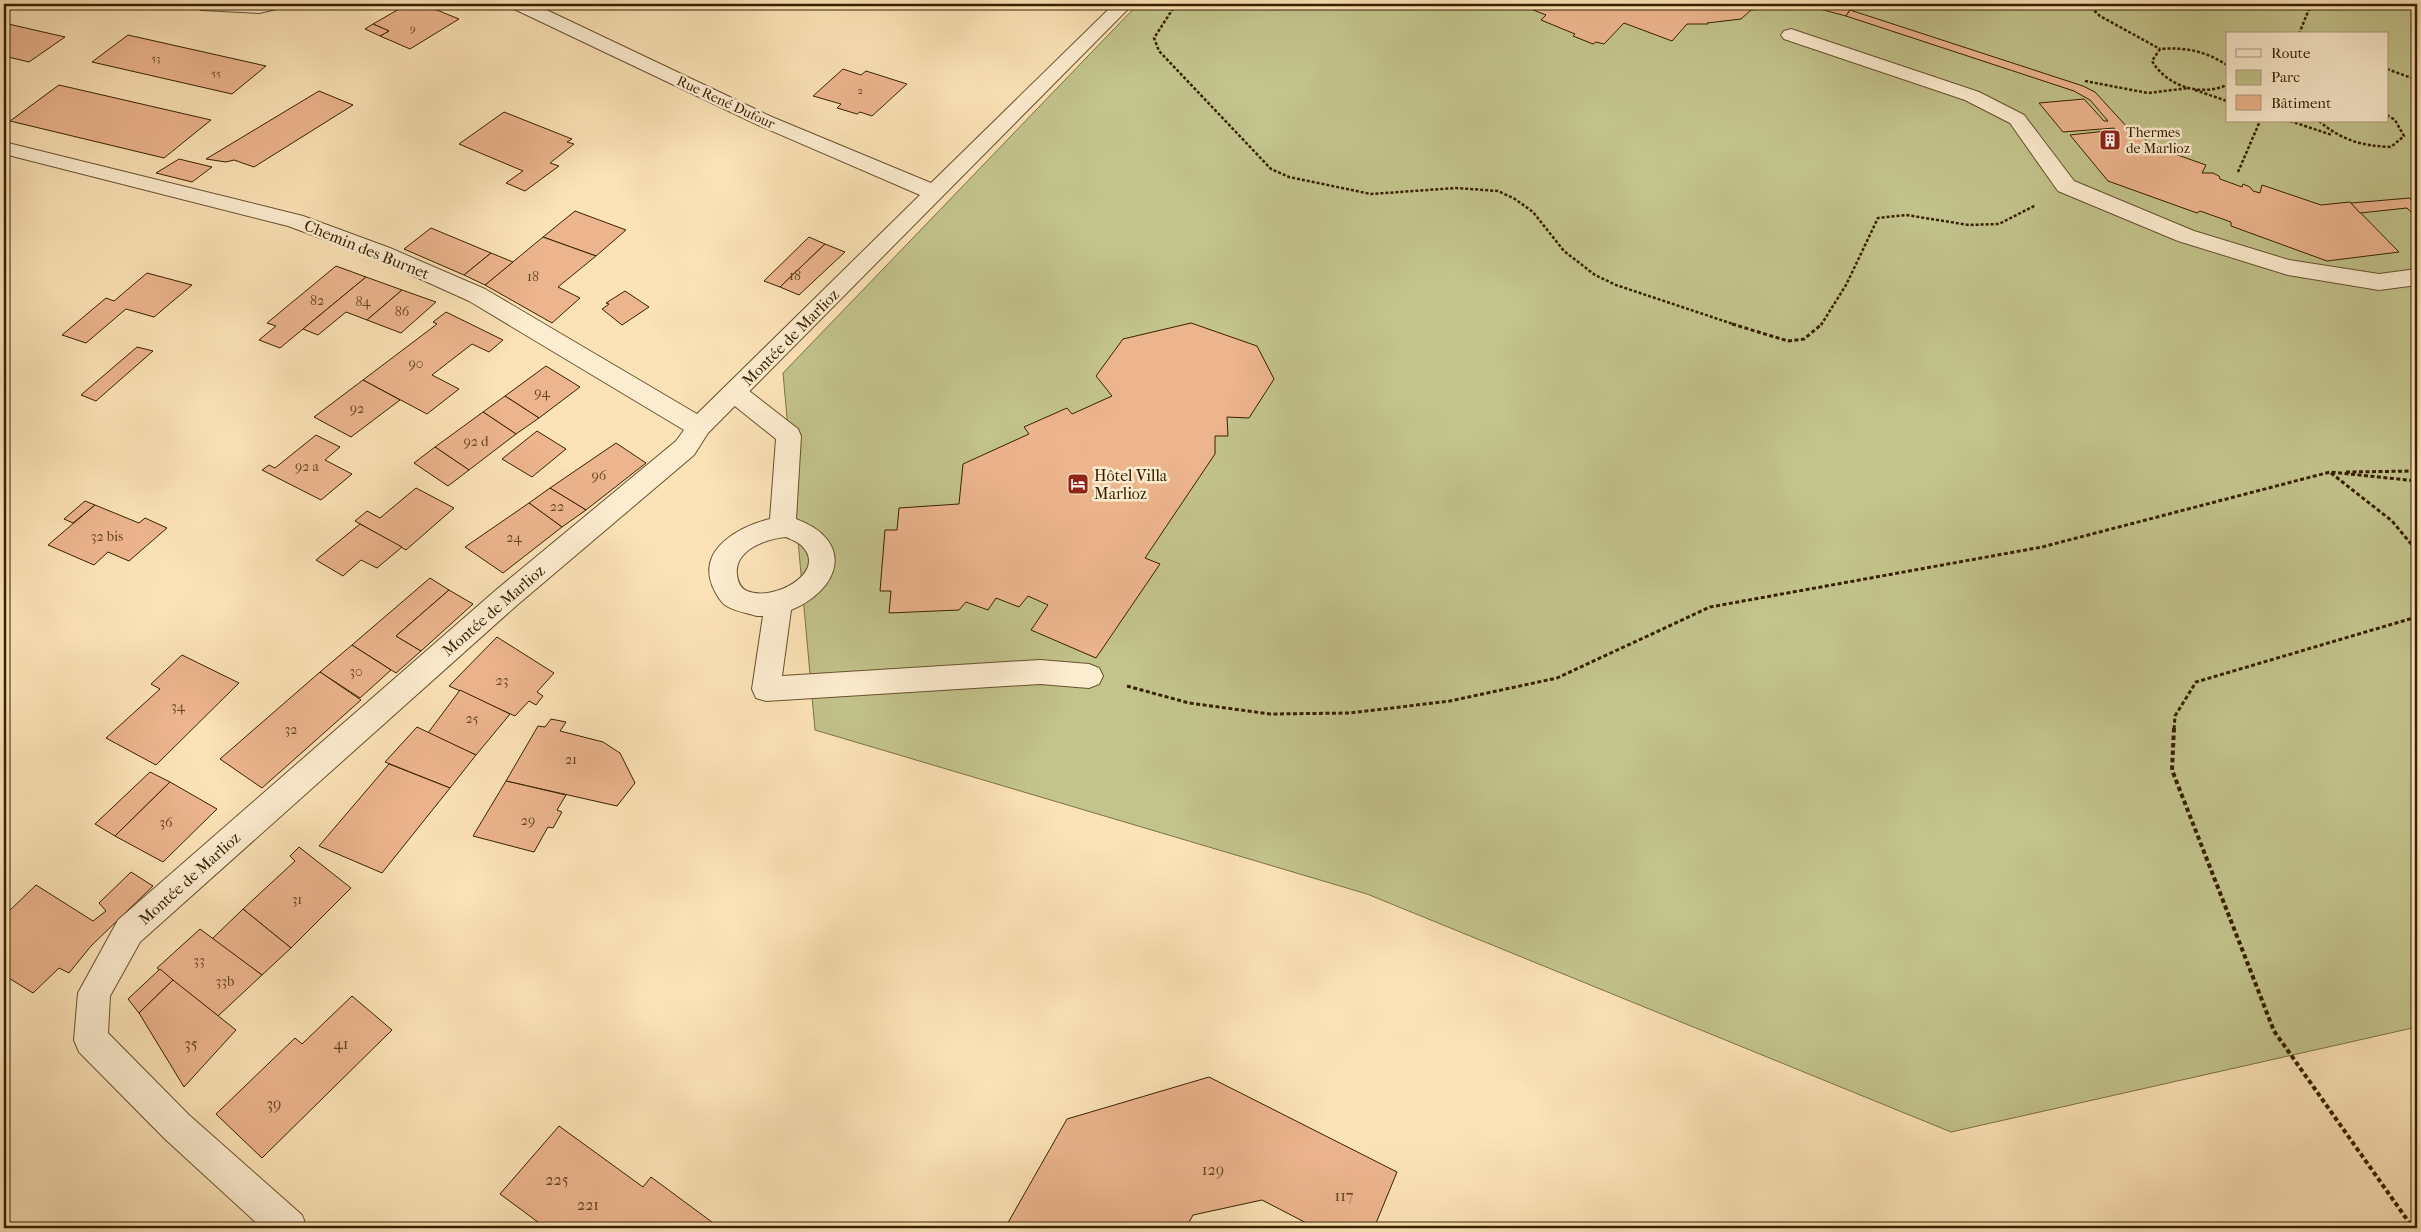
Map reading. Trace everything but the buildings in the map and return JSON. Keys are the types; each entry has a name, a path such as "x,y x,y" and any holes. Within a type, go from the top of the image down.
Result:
{"street":[{"path":"202,4 259,7 274,4"},
{"name":"Rue René Dufour","path":"519,4 765,121 935,193"},
{"name":"Montée de Marlioz","path":"289,1228 178,1127 91,1040 94,994 130,931 506,598 685,448 699,427 1124,4"},
{"path":"1791,35 1972,96 2017,119 2066,186 2186,236 2288,267 2379,282 2417,276"},
{"name":"Chemin des Burnet","path":"4,148 295,221 382,252 477,295 554,343 699,427"},
{"path":"735,393 789,436 782,528"},
{"path":"782,528 804,532 815,539 822,550 822,563 818,576 809,588 795,598 778,604 761,606 745,603 733,596 726,587 722,575 724,562 732,550 743,540 758,532 782,528"},
{"path":"778,604 766,689 1040,672 1089,676"}],"path":[{"path":"1176,4 1154,38 1159,51 1271,169 1289,177 1371,194 1477,188 1498,191 1515,199 1533,212 1564,251 1595,275 1616,285 1691,311 1788,340 1802,340 1812,335 1828,317 1848,283 1861,250 1878,218 1906,216 1969,225 1999,224 2024,213 2066,186"},
{"path":"2087,4 2100,16 2160,49 2182,46 2210,53 2226,64"},
{"path":"2300,32 2311,4"},
{"path":"2160,49 2152,61 2164,77 2226,101"},
{"path":"2388,69 2417,80"},
{"path":"2085,81 2148,93 2190,88 2217,90 2226,86"},
{"path":"2293,122 2364,147 2391,147 2404,136 2394,120 2388,117"},
{"path":"2238,172 2260,122"},
{"path":"2320,122 2335,136"},
{"path":"1089,676 1189,703 1270,714 1350,713 1450,701 1557,678 1710,607 2042,547 2330,472 2417,471"},
{"path":"2330,472 2417,481"},
{"path":"2330,472 2392,521 2417,551"},
{"path":"2413,1228 2274,1031 2172,770 2175,716 2196,682 2413,618 2417,604"}],"green space":[{"path":"1138,4 2417,4 2417,1027 1951,1132 1367,894 815,730 783,373"}],"place":[{"name":"Thermes de Marlioz","path":"2110,140"},
{"name":"Hôtel Villa Marlioz","path":"1078,484"}]}
